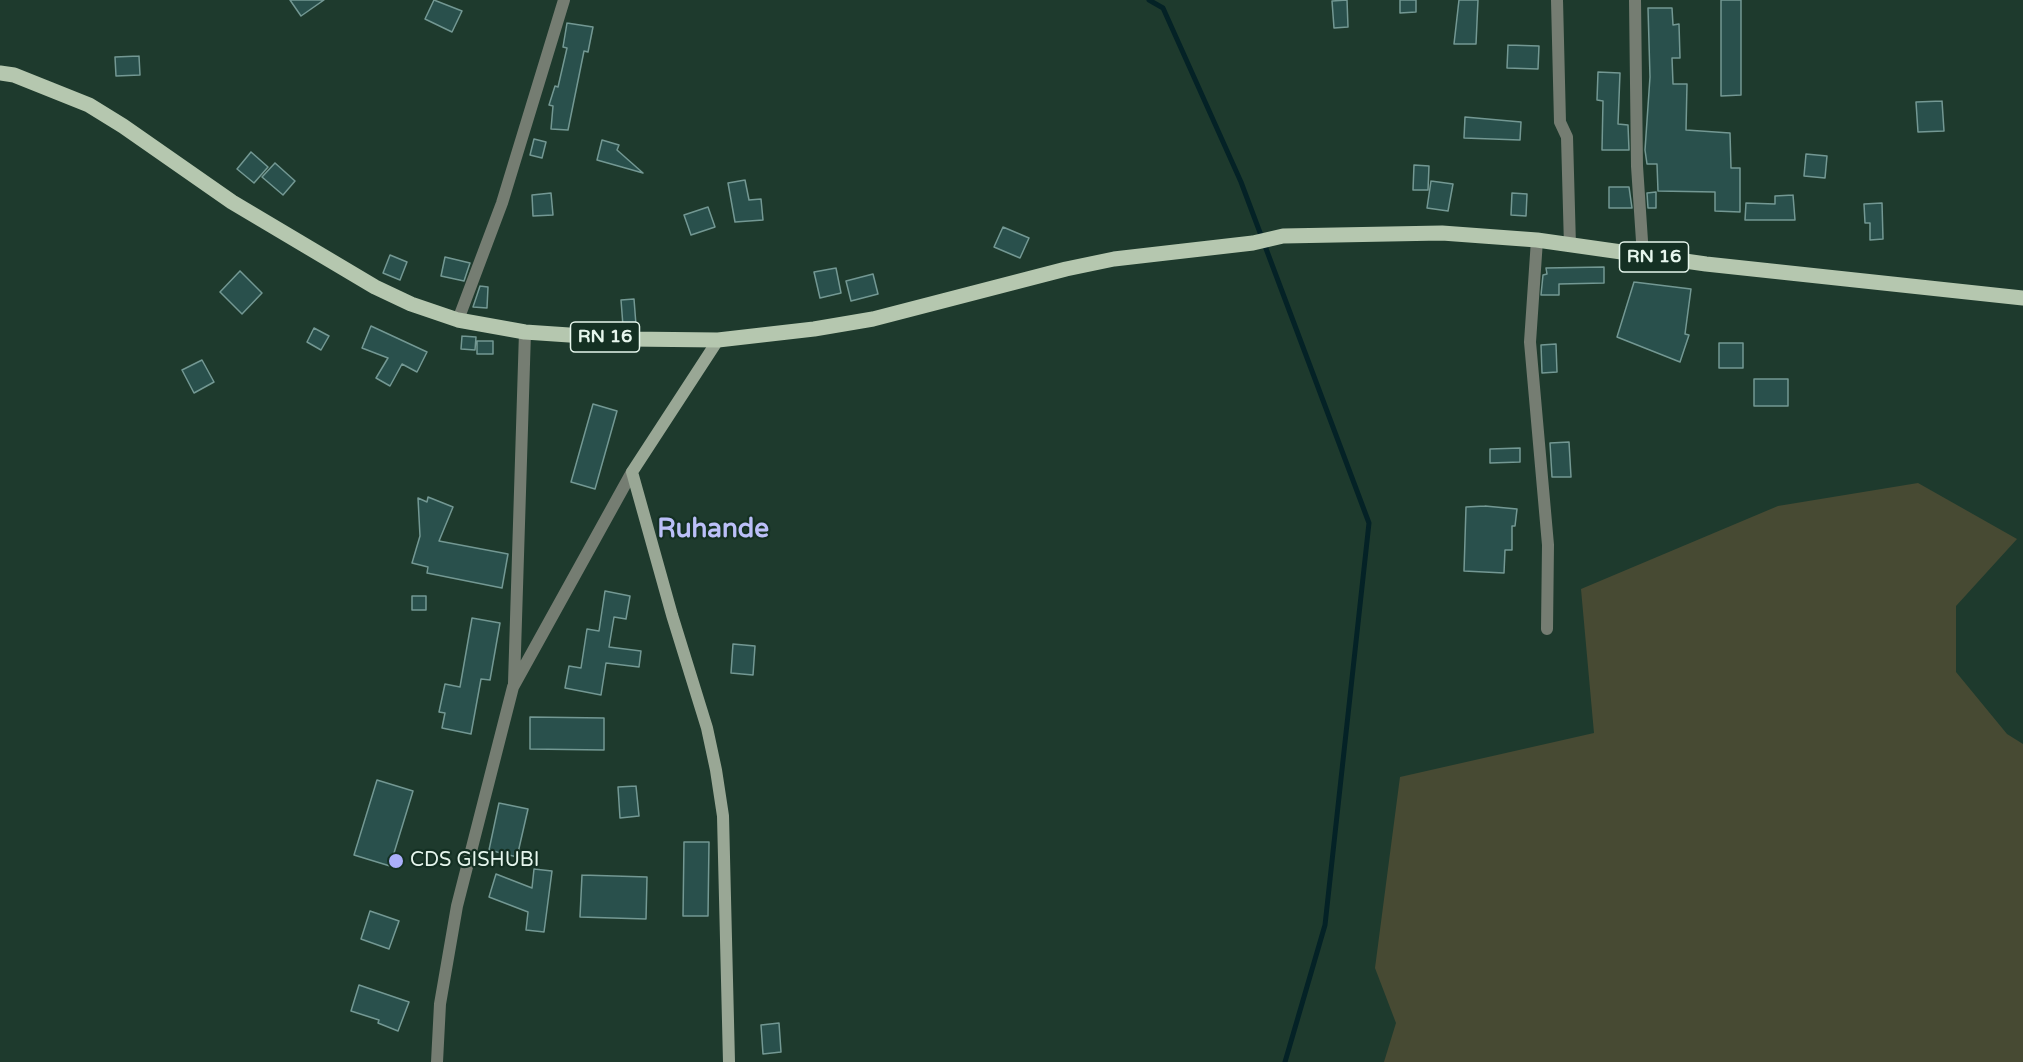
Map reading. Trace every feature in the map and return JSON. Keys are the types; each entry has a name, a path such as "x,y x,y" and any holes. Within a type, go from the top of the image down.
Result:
{"main road":[{"name":"RN 16","path":"0,73 14,75 88,105 142,138 231,202 365,281 411,304 458,320 525,332 628,339 718,340 814,329 873,319 1066,269 1114,259 1253,243 1283,236 1442,233 1537,240 1642,256 2023,298"},
{"path":"718,340 632,472 672,615 707,728 716,770 723,816 729,1062"}],"street":[{"path":"458,320 502,203 564,0"},
{"path":"1557,0 1560,122 1567,137 1570,246"},
{"path":"1635,0 1637,166 1642,256"},
{"path":"1537,240 1530,342 1548,545 1547,629"},
{"path":"437,1062 440,1004 457,906 513,687 525,332"},
{"path":"513,687 632,472"}],"green space":[{"path":"1918,483 2017,539 1956,606 1956,672 2007,734 2023,744 2023,1062 1384,1062 1396,1023 1375,968 1400,777 1594,733 1581,589 1778,506"}],"building":[{"path":"290,0 324,0 301,16"},
{"path":"434,0 462,11 452,32 425,19"},
{"path":"1347,0 1348,27 1334,28 1332,1"},
{"path":"1400,0 1416,0 1416,12 1400,13"},
{"path":"1459,0 1478,0 1476,44 1454,44"},
{"path":"1721,0 1741,0 1741,95 1721,96"},
{"path":"1648,8 1672,8 1673,25 1679,24 1680,58 1672,58 1673,84 1687,84 1686,130 1730,133 1731,168 1740,168 1740,212 1715,211 1715,192 1658,191 1657,164 1647,164 1645,150 1650,77"},
{"path":"567,23 593,27 588,52 584,51 568,130 551,129 553,106 549,105 555,86 558,87 567,48 563,47"},
{"path":"1508,45 1539,46 1538,69 1507,68"},
{"path":"139,56 140,75 116,76 115,57"},
{"path":"1598,72 1620,73 1618,124 1628,125 1629,150 1602,150 1603,101 1597,100"},
{"path":"1942,101 1944,131 1918,132 1916,102"},
{"path":"1465,117 1521,122 1520,140 1464,138"},
{"path":"534,139 546,142 542,158 530,155"},
{"path":"602,140 619,145 617,150 643,173 597,160"},
{"path":"251,152 268,167 254,183 237,169"},
{"path":"1806,154 1827,156 1825,178 1804,176"},
{"path":"275,163 295,181 283,195 262,177"},
{"path":"1414,165 1429,166 1428,190 1413,190"},
{"path":"745,180 749,200 761,199 763,220 735,222 728,183"},
{"path":"1431,181 1453,184 1448,211 1427,208"},
{"path":"1609,187 1629,187 1632,208 1609,208"},
{"path":"1656,192 1656,208 1648,208 1647,193"},
{"path":"551,193 553,215 533,216 532,195"},
{"path":"1512,193 1527,194 1526,216 1511,215"},
{"path":"1793,195 1795,220 1745,220 1746,203 1775,204 1775,196"},
{"path":"1882,203 1883,239 1870,240 1870,223 1865,223 1864,204"},
{"path":"708,207 715,227 691,235 684,215"},
{"path":"1003,227 1029,238 1020,258 994,247"},
{"path":"390,255 407,262 400,280 383,273"},
{"path":"445,257 470,263 464,281 441,276"},
{"path":"1604,267 1604,283 1559,284 1559,295 1541,295 1543,275 1547,274 1546,268"},
{"path":"836,268 841,293 820,298 814,272"},
{"path":"240,271 262,293 242,314 220,292"},
{"path":"873,274 878,294 851,301 846,281"},
{"path":"1634,282 1691,289 1685,334 1689,335 1680,362 1617,337"},
{"path":"480,286 488,287 487,308 473,307"},
{"path":"634,299 636,325 623,326 621,300"},
{"path":"371,326 427,352 417,372 402,364 390,386 376,378 388,358 362,348"},
{"path":"314,328 329,336 321,350 307,342"},
{"path":"462,336 476,337 475,350 461,349"},
{"path":"477,341 493,341 493,354 477,354"},
{"path":"1719,343 1743,343 1743,368 1719,368"},
{"path":"1556,344 1557,372 1542,373 1541,345"},
{"path":"202,360 214,382 194,393 182,370"},
{"path":"1754,379 1788,379 1788,406 1754,406"},
{"path":"593,404 617,411 595,489 571,482"},
{"path":"1569,442 1571,477 1552,477 1550,443"},
{"path":"1520,448 1520,462 1490,463 1490,449"},
{"path":"428,497 453,507 439,541 508,554 502,588 427,573 428,567 412,563 420,536 418,498 427,502"},
{"path":"1466,507 1517,509 1515,526 1512,526 1512,550 1505,550 1504,573 1464,571"},
{"path":"605,591 630,596 626,619 614,617 609,647 641,651 639,667 606,663 601,695 565,688 569,666 581,668 587,629 599,631"},
{"path":"412,596 426,596 426,610 412,610"},
{"path":"472,618 500,623 490,680 481,679 471,734 442,728 445,713 439,712 445,684 460,687"},
{"path":"733,644 755,646 753,675 731,673"},
{"path":"530,717 604,718 604,750 530,749"},
{"path":"377,780 413,791 390,866 354,855"},
{"path":"636,786 639,816 620,818 618,787"},
{"path":"499,803 528,809 517,857 489,850"},
{"path":"684,842 709,842 708,916 683,916"},
{"path":"534,869 552,871 544,932 526,930 528,912 489,897 496,874 532,888"},
{"path":"582,875 647,877 646,919 580,917"},
{"path":"370,911 399,921 389,949 361,939"},
{"path":"359,985 409,1002 398,1031 378,1023 379,1020 351,1011"},
{"path":"779,1023 781,1052 763,1054 761,1025"}],"waterway":[{"path":"1149,0 1163,8 1241,182 1369,523 1325,925 1285,1062"}],"place":[{"name":"CDS GISHUBI","path":"396,861"}],"district":[{"name":"Ruhande","path":"713,530"}]}
